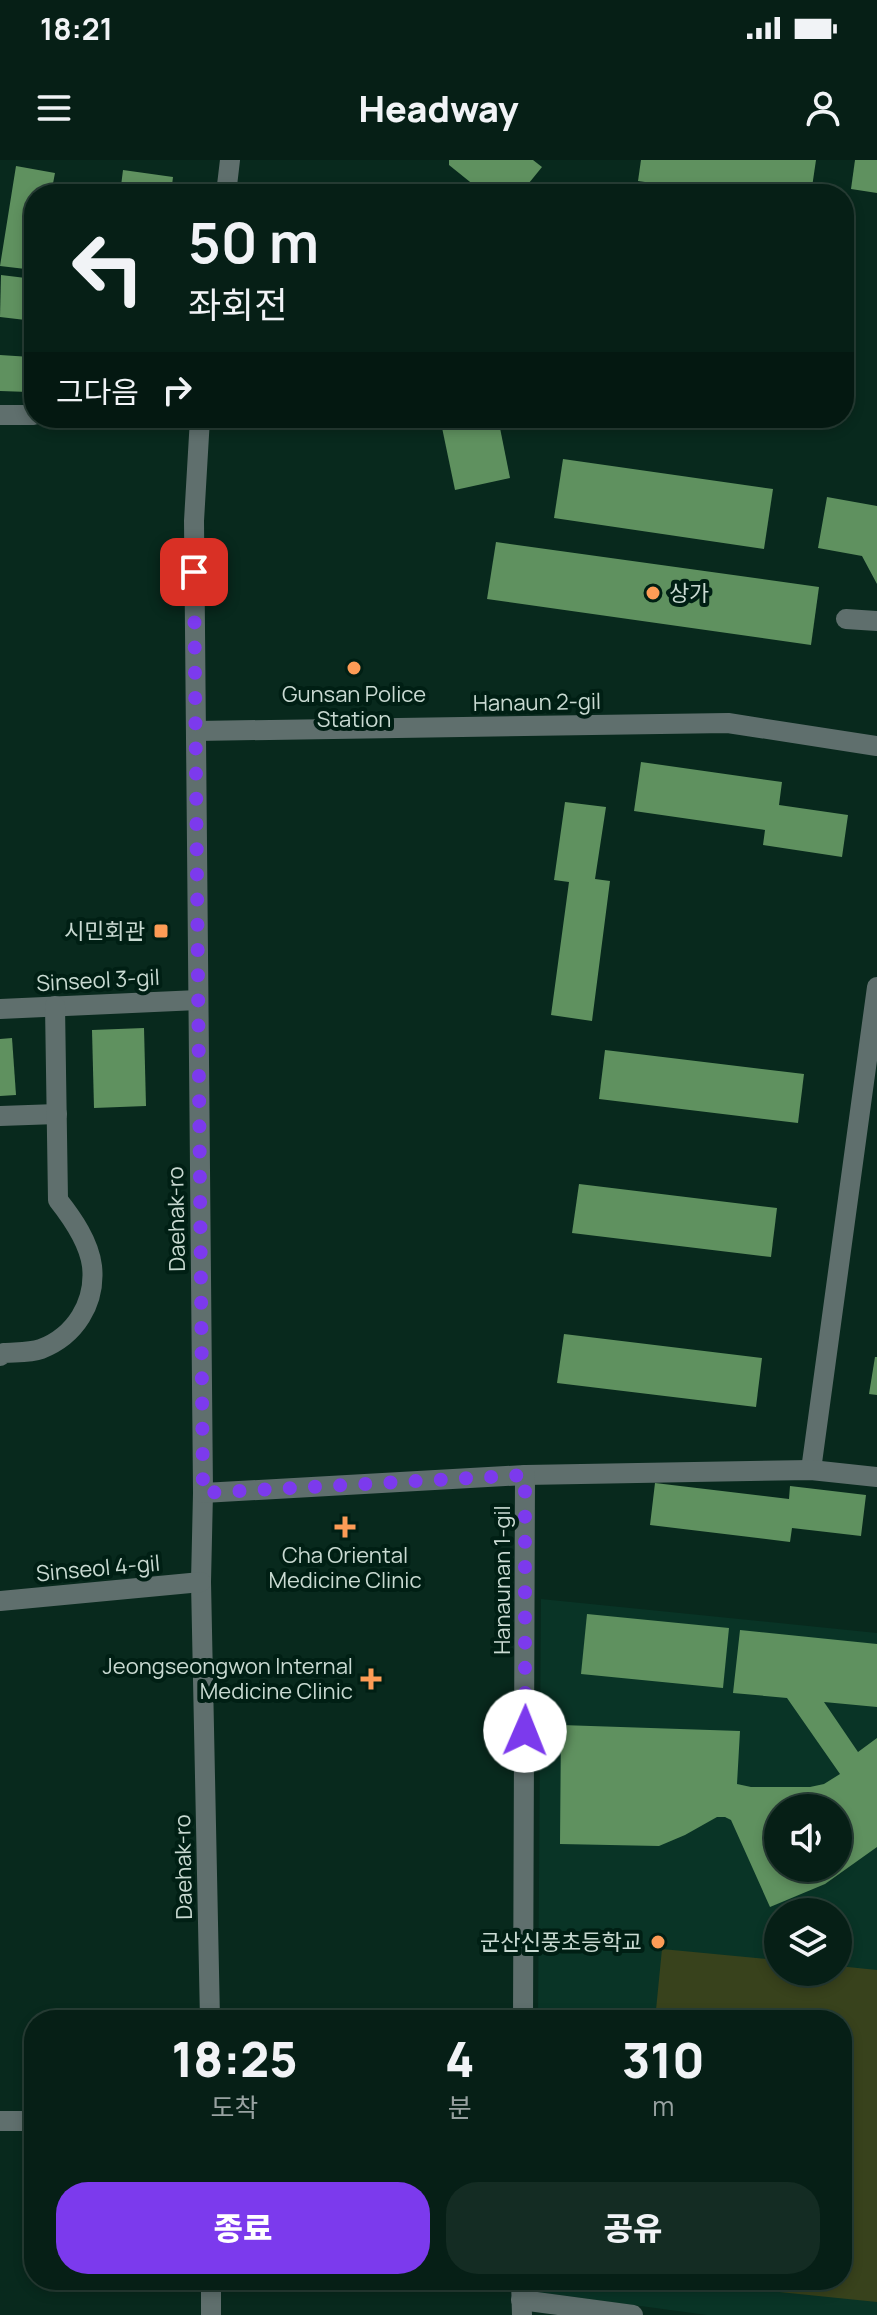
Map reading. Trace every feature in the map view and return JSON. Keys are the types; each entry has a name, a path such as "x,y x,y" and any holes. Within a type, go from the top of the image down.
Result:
{"street":[{"path":"227,184 230,160"},
{"path":"0,415 24,415"},
{"name":"Daehak-ro","path":"199,428 194,521 203,1493 201,1582 210,2010"},
{"path":"846,619 877,621"},
{"name":"Hanaun 2-gil","path":"196,731 728,723 877,746"},
{"path":"811,1470 877,987"},
{"name":"Sinseol 3-gil","path":"0,1009 198,1000"},
{"path":"0,1356 38,1350 57,1341 78,1324 91,1288 92,1265 76,1224 58,1200 55,1006"},
{"path":"0,1116 57,1114"},
{"path":"203,1493 525,1475 811,1470 877,1477"},
{"name":"Hanaunan 1-gil","path":"523,2010 525,1475"},
{"name":"Sinseol 4-gil","path":"0,1601 201,1582"},
{"path":"0,2121 24,2121"},
{"path":"211,2290 211,2315"},
{"path":"521,2298 633,2315"}],"shaded area":[{"name":"군산신풍초등학교","path":"541,1599 877,1633 877,2315 707,2315 537,2290 852,2290 852,2010 538,2010"},
{"path":"662,1949 764,1959 764,1986 852,1986 852,1967 877,1970 877,2302 760,2290 852,2290 852,2010 656,2010"}],"building":[{"path":"449,160 533,160 542,167 528,184 473,184 449,165"},
{"path":"641,160 816,160 812,184 659,184 638,181"},
{"path":"855,160 877,160 877,193 854,189 852,184"},
{"path":"16,166 55,173 53,184 24,184 24,269 0,266"},
{"path":"123,170 173,177 172,184 121,184"},
{"path":"1,275 24,278 24,320 0,317"},
{"path":"0,355 24,357 24,392 0,391"},
{"path":"442,428 500,428 510,478 455,490"},
{"path":"563,459 773,489 764,549 554,518"},
{"path":"827,497 877,506 877,584 862,556 818,548"},
{"name":"상가","path":"496,542 819,587 811,645 487,599"},
{"path":"641,762 782,782 779,805 848,815 842,857 763,845 765,830 634,811"},
{"path":"565,802 606,807 595,879 610,881 592,1021 551,1015 569,882 554,880"},
{"path":"144,1028 146,1106 94,1108 92,1030"},
{"path":"12,1038 16,1095 0,1096 0,1039"},
{"path":"605,1050 804,1074 798,1123 599,1099"},
{"path":"579,1184 777,1208 771,1257 572,1233"},
{"path":"564,1334 762,1358 756,1407 557,1383"},
{"path":"877,1357 877,1395 869,1394"},
{"path":"655,1483 789,1499 790,1486 866,1495 861,1536 792,1528 790,1542 650,1525"},
{"path":"587,1614 729,1628 723,1688 581,1674"},
{"path":"740,1630 877,1644 877,1707 824,1702 858,1752 877,1738 877,1847 852,1865 852,1794 764,1794 764,1882 828,1882 825,1884 792,1898 766,1898 731,1820 725,1817 717,1817 659,1846 560,1844 561,1725 740,1731 737,1784 751,1787 810,1787 824,1784 840,1774 787,1698 733,1693"}],"place":[{"name":"상가","path":"653,593"},
{"name":"Gunsan Police Station","path":"354,668"},
{"name":"시민회관","path":"161,931"},
{"name":"Cha Oriental Medicine Clinic","path":"345,1527"},
{"name":"Jeongseongwon Internal Medicine Clinic","path":"371,1679"},
{"name":"군산신풍초등학교","path":"658,1942"}],"route":[{"path":"194,572 203,1493 525,1475 525,1731"}]}
